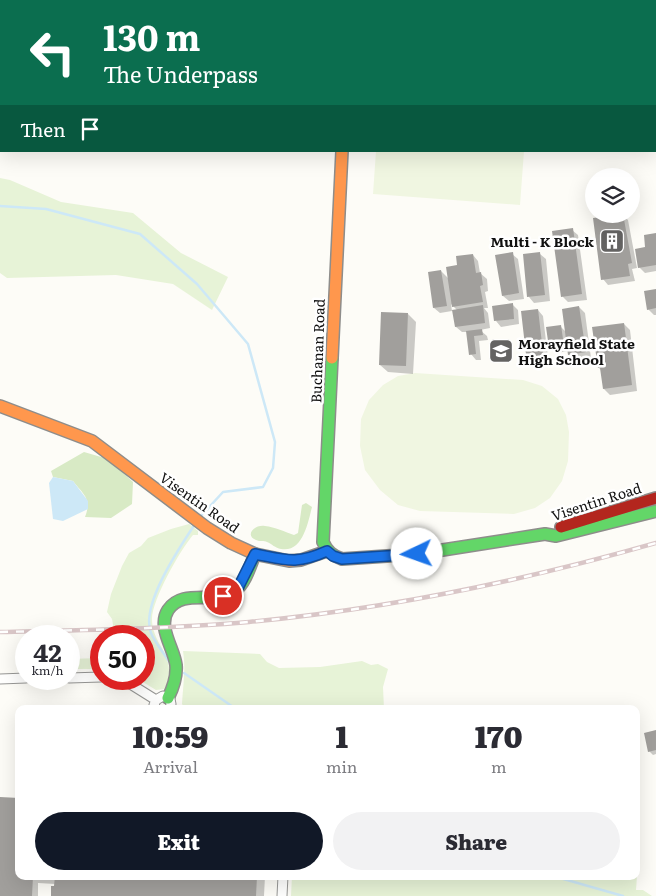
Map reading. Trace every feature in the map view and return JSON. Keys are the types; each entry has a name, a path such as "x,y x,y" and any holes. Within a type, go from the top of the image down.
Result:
{"main road":[{"name":"Buchanan Road","path":"327,551 323,542 342,152"},
{"name":"Visentin Road","path":"0,406 92,441 190,516 231,543 255,554 289,561 301,560 327,551 333,556 342,559 417,554 545,534 555,529 656,498"},
{"name":"Visentin Road","path":"545,534 556,536 656,511"},
{"path":"169,703 176,667 175,656 165,627 168,611 174,604 184,599 223,596 234,592 239,587 255,554"}],"street":[{"path":"0,679 15,678"},
{"path":"137,690 156,704 160,696 169,703"},
{"path":"282,896 283,880"}],"green space":[{"path":"376,152 524,152 520,205 373,194"},
{"path":"0,178 10,180 61,202 133,213 181,253 228,277 212,310 173,284 116,275 7,278 0,273"},
{"path":"415,373 523,380 542,386 558,399 566,415 569,432 568,461 562,481 550,498 535,508 514,514 420,511 398,505 380,490 365,470 360,446 361,419 369,400 383,385 398,376"},
{"path":"84,452 108,459 133,482 132,504 111,518 85,517 88,506 86,498 73,481 53,477 51,471"},
{"path":"306,503 312,507 309,520 303,535 295,546 281,549 266,541 256,540 251,535 252,530 261,526 272,527 294,535 298,533 302,505"},
{"path":"189,524 198,531 198,535 193,535 174,563 153,611 153,625 113,625 112,619 107,612 111,594 129,553 141,546 148,538"},
{"path":"155,634 164,651 169,667 165,689 156,690"},
{"path":"183,651 260,654 267,662 279,668 320,667 362,661 371,665 378,664 388,669 383,687 384,705 183,705"},
{"path":"90,658 90,669 80,669 80,659"},
{"path":"292,880 637,880 636,890 643,890 652,896 291,896"}],"water":[{"path":"53,477 73,481 88,501 88,509 63,521 53,519 49,483"}],"building":[{"name":"Multi - K Block","path":"594,223 625,223 632,263 628,264 630,276 601,280"},
{"path":"573,228 582,294 561,297 552,231"},
{"path":"656,233 656,265 638,268 635,249 645,247 644,235"},
{"path":"513,252 519,293 502,296 495,255"},
{"path":"540,252 545,295 527,297 523,254"},
{"path":"473,254 476,273 481,272 483,285 480,286 483,302 452,307 446,267 457,265 456,256"},
{"path":"441,270 447,306 433,308 428,272"},
{"path":"656,289 656,308 647,310 644,291"},
{"path":"513,303 514,319 494,321 492,306"},
{"path":"483,305 485,323 455,327 452,310"},
{"path":"579,306 586,352 568,355 562,309"},
{"path":"538,309 544,361 527,363 521,311"},
{"path":"381,312 408,313 406,366 379,365"},
{"path":"624,323 632,385 603,389 592,327"},
{"path":"561,325 564,346 549,348 546,327"},
{"path":"482,329 483,335 474,336 476,354 469,355 466,331"},
{"path":"656,730 656,750 648,752 644,733"},
{"path":"0,797 15,798 15,880 33,880 32,896 0,896"},
{"path":"55,880 257,880 256,896 51,896 51,886 54,886"}],"waterway":[{"path":"0,206 46,209 140,234 197,284 248,344 275,442 273,468 263,487 223,492 200,517"},
{"path":"170,663 151,633 149,621 151,607 163,577 195,524"},
{"path":"184,673 230,705"},
{"path":"567,880 623,896"}],"railway":[{"path":"0,632 124,629 218,624 352,610 454,592 556,570 656,543"}],"traffic: fast":[{"path":"332,358 323,542 328,551 335,556 342,559 417,554 545,534 556,536 656,511"},
{"path":"168,698 172,690 176,669 175,658 167,638 164,623 168,610 174,603 182,599 219,597 235,591 245,579 255,554"}],"traffic: slow":[{"path":"332,358 342,152"},
{"path":"0,406 92,441 207,528 231,543 255,554 289,561 301,560 327,551"}],"traffic: jam":[{"path":"561,527 656,498"}],"place":[{"name":"Multi - K Block","path":"612,241"},
{"name":"Morayfield State High School","path":"501,351"}],"route":[{"path":"223,596 237,590 255,554 289,561 301,560 327,551 333,556 342,559 417,554"}]}
